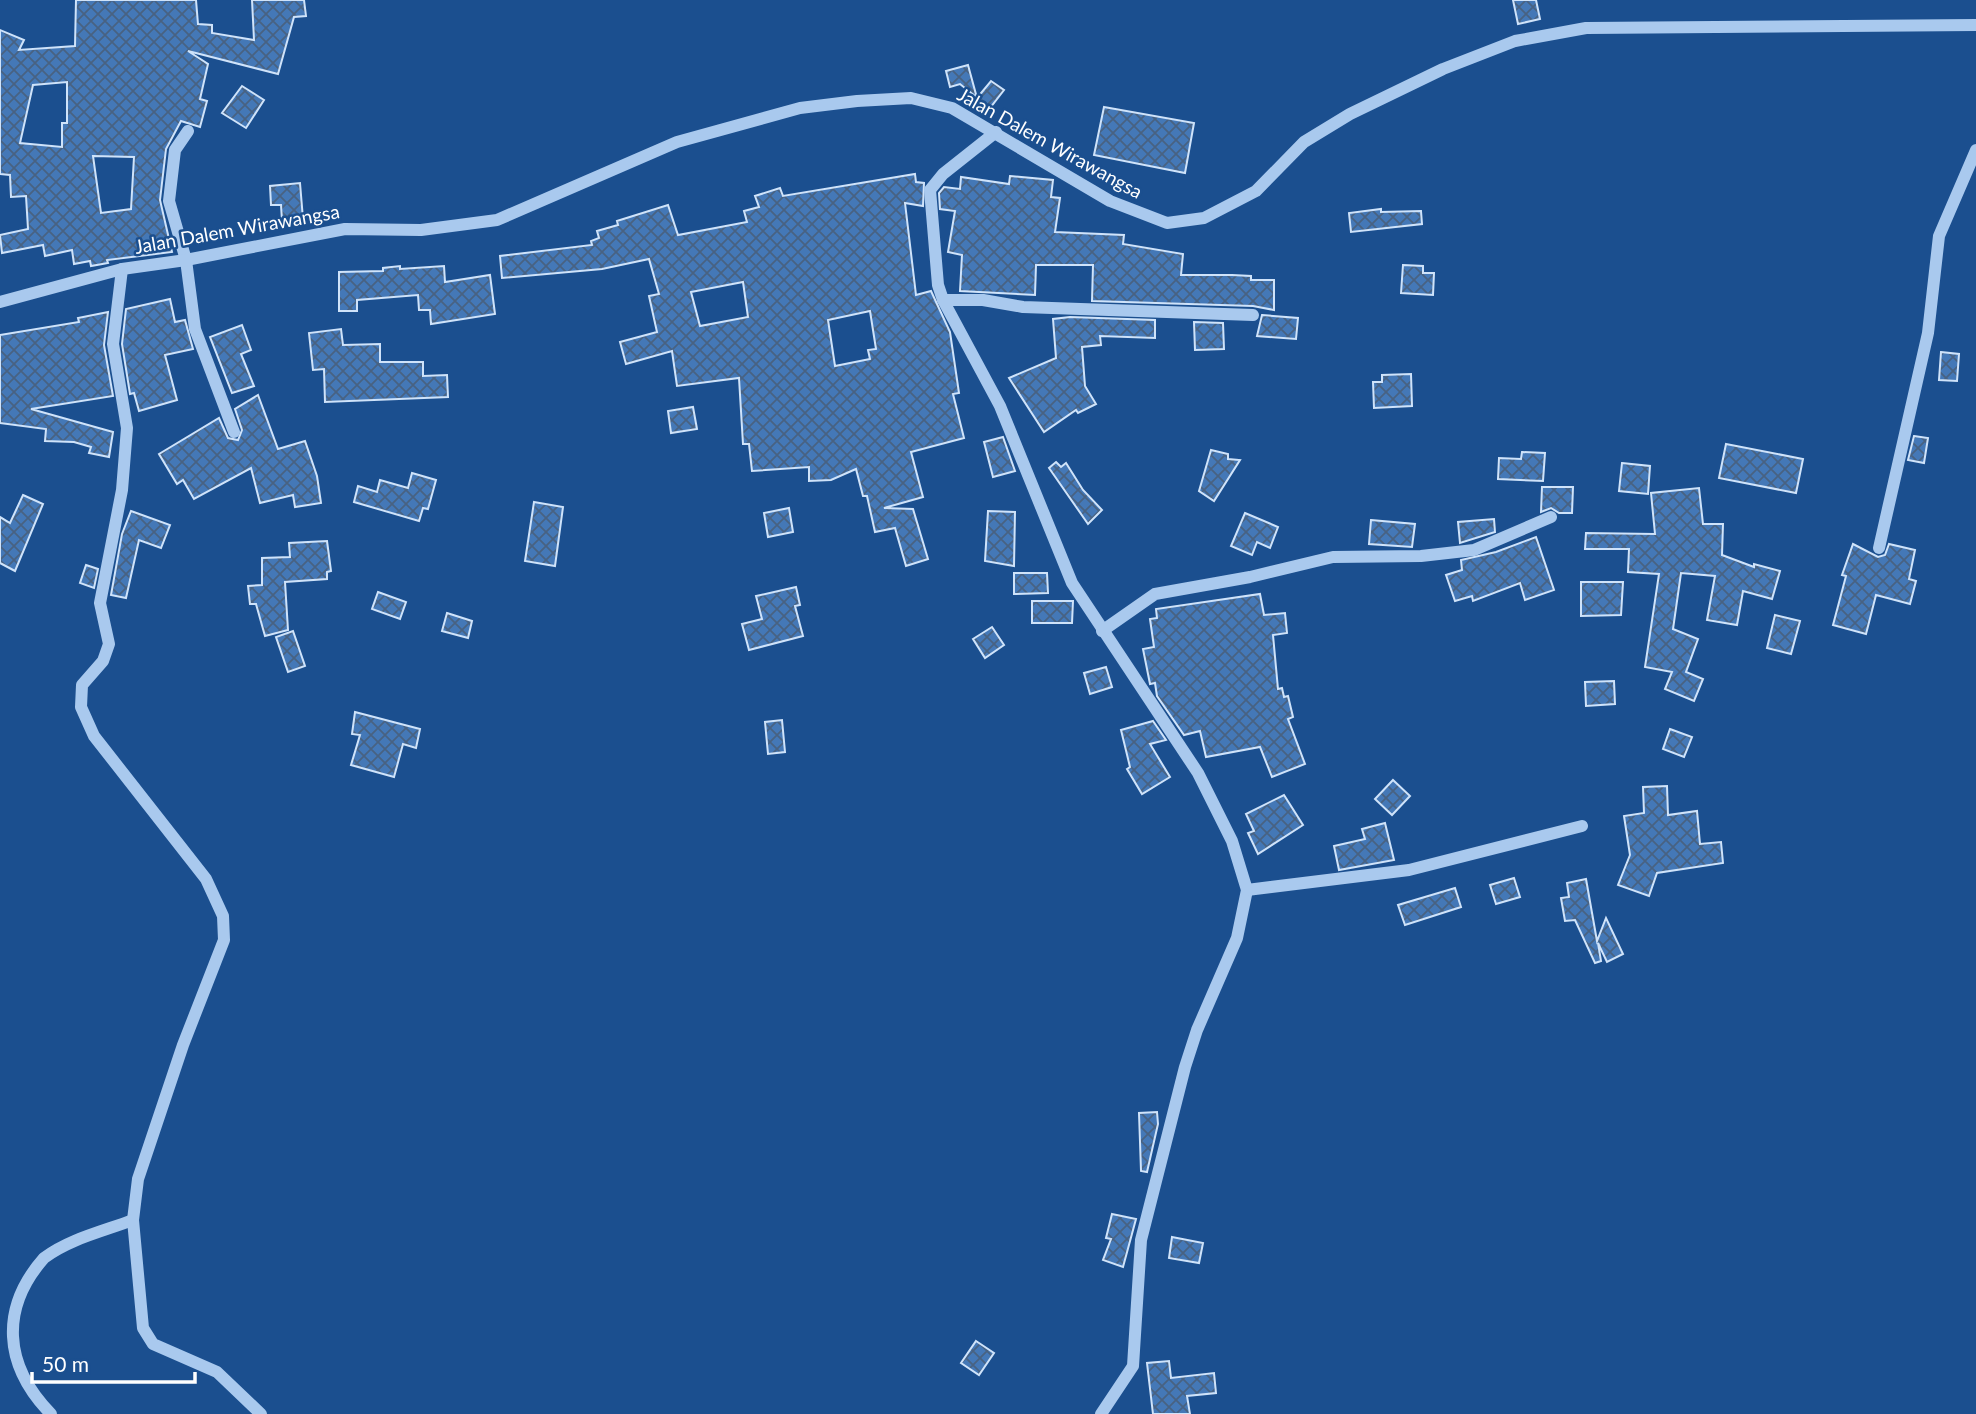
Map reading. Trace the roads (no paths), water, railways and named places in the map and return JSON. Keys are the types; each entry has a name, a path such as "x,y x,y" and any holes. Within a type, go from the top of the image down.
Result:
{"street":[{"name":"Jalan Dalem Wirawangsa","path":"0,302 122,269 186,260 345,229 421,230 497,220 677,142 800,108 911,98 952,108 1110,201 1167,223 1204,218 1256,191 1304,142 1350,114 1443,69 1515,41 1586,29 1976,25"},
{"path":"188,131 175,150 169,201 186,260 195,329 234,432"},
{"path":"996,132 943,174 930,190 938,285 943,300 1000,406 1072,583 1198,773 1232,841 1247,890 1237,938 1197,1030 1185,1067 1141,1240 1133,1366 1101,1414"},
{"path":"1879,548 1928,334 1939,236 1976,150"},
{"path":"122,269 113,344 127,428 122,490 100,603 109,644 103,661 82,685 81,707 94,736 206,879 223,916 224,940 183,1045 138,1179 133,1220 147,1336 164,1349 217,1372 261,1414"},
{"path":"943,300 983,300 1023,307 1254,315"},
{"path":"1102,631 1155,594 1250,577 1334,557 1421,556 1474,550 1499,542 1551,517"},
{"path":"1247,890 1409,870 1582,826"},
{"path":"51,1414 29,1391 14,1368 5,1341 7,1311 21,1281 44,1258 66,1245 133,1220"}]}
